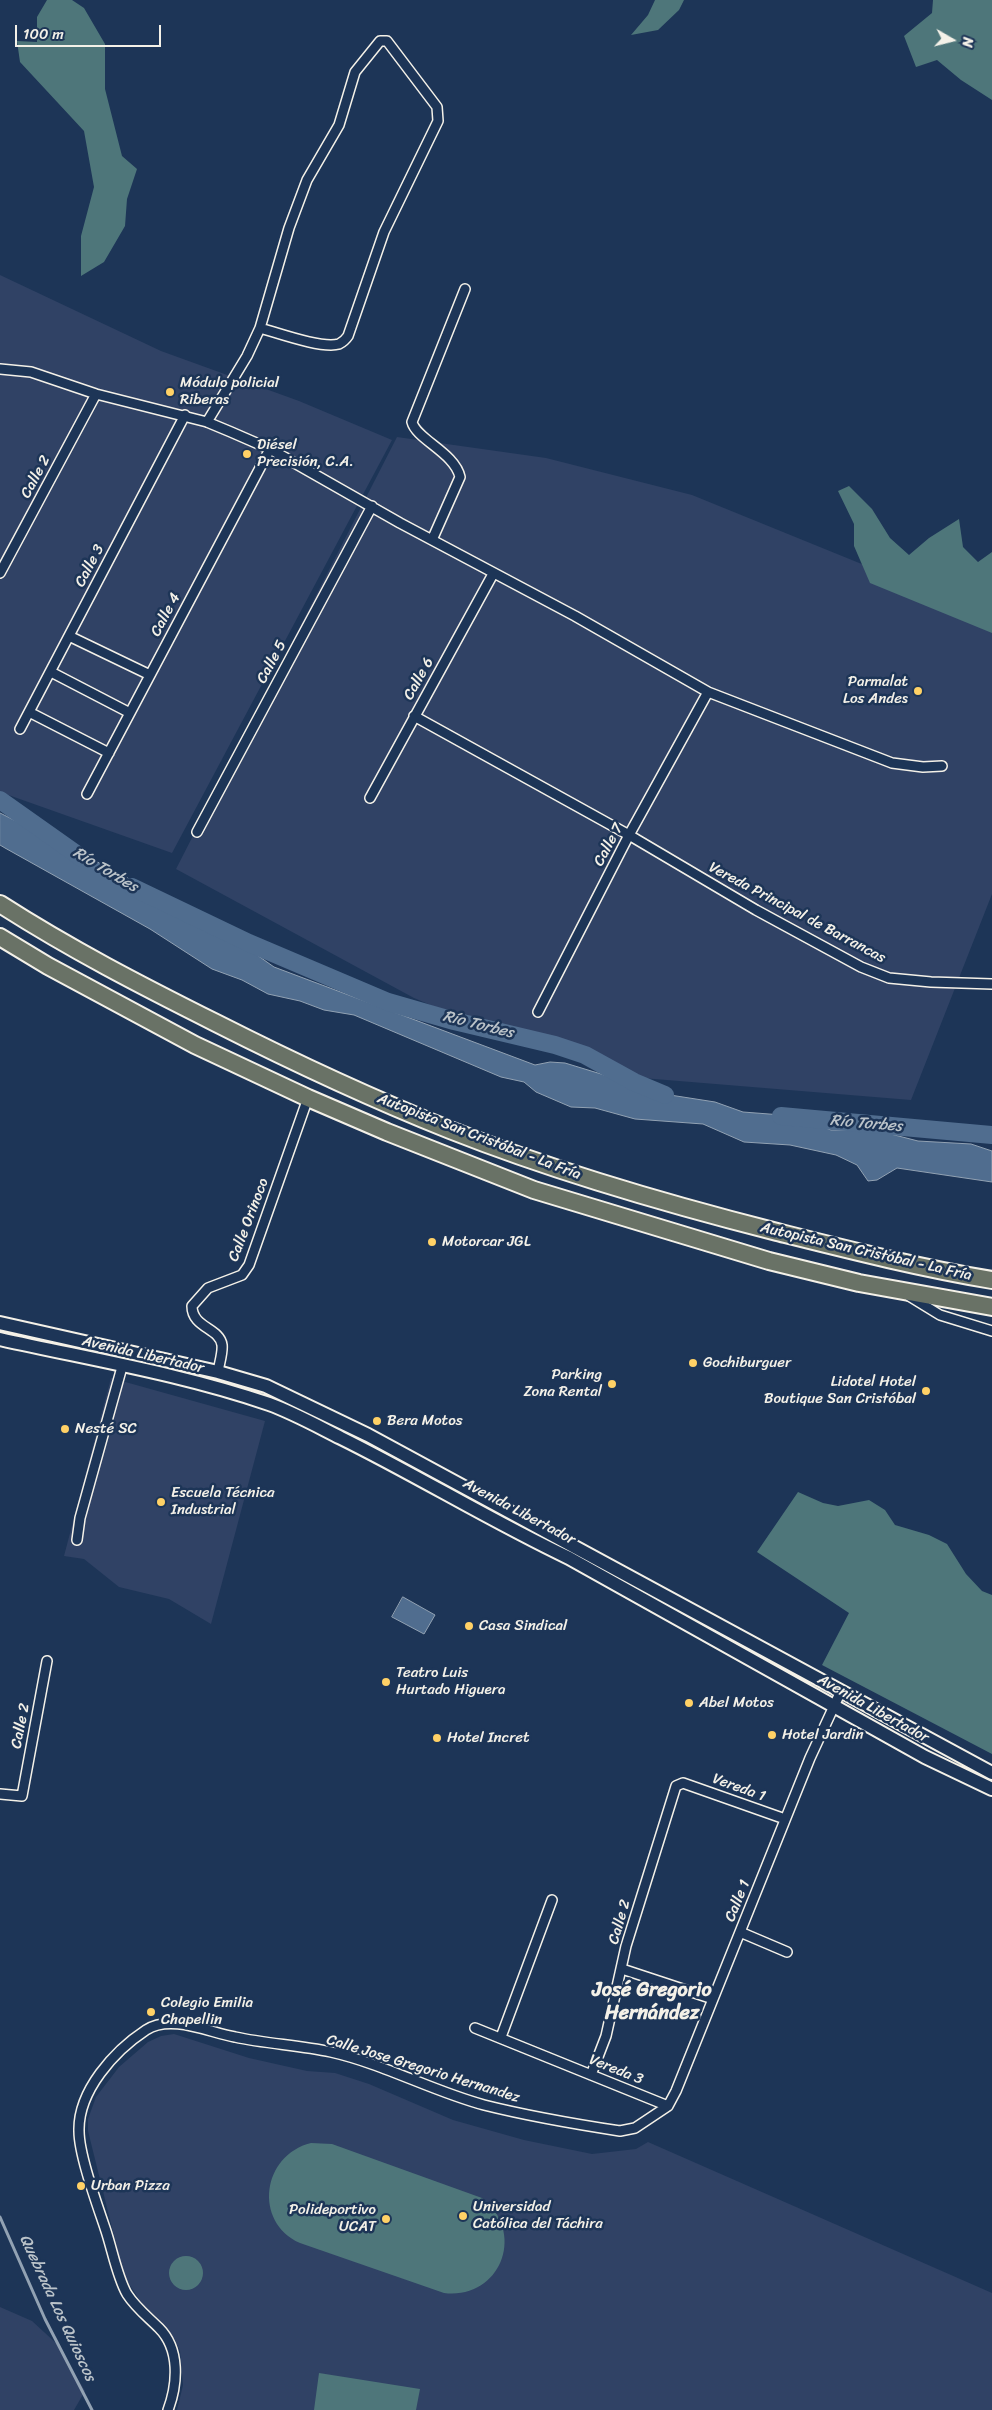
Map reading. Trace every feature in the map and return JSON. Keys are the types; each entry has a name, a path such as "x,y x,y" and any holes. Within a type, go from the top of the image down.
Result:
{"highway":[{"name":"Autopista San Cristóbal - La Fría","path":"0,904 55,939 148,990 286,1059 453,1131 585,1178 701,1214 846,1251 992,1280"},
{"name":"Autopista San Cristóbal - La Fría","path":"0,937 48,966 195,1045 308,1098 387,1132 534,1190 769,1261 901,1290 992,1307"}],"main road":[{"name":"Avenida Libertador","path":"0,1323 218,1372 266,1386 368,1435 992,1772"},
{"name":"Avenida Libertador","path":"0,1339 211,1387 270,1404 301,1418 441,1489 516,1532 569,1558 924,1757 992,1789"}],"street":[{"path":"207,422 247,356 260,328 289,228 307,180 339,125 355,72 380,41 387,41 437,107 438,120 384,232 348,336 341,343 334,344 306,342 260,328"},
{"path":"432,540 460,477 459,469 437,446 413,427 412,422 465,289"},
{"path":"1,372 32,372 96,394 207,422 270,449 493,574 575,616 708,692 892,763 923,767 942,766"},
{"name":"Calle 2","path":"0,573 96,394"},
{"name":"Calle 3","path":"20,729 185,415"},
{"name":"Calle 4","path":"87,794 270,449"},
{"name":"Calle 5","path":"197,832 372,506"},
{"name":"Calle 6","path":"370,798 493,574"},
{"path":"69,636 150,675"},
{"path":"50,672 130,713"},
{"name":"Calle 7","path":"538,1012 629,835 708,692"},
{"path":"29,712 109,753"},
{"name":"Vereda Principal de Barrancas","path":"414,716 629,835 756,910 875,974 889,978 931,982 992,984"},
{"name":"Calle Orinoco","path":"218,1372 222,1344 219,1338 195,1318 192,1306 208,1288 242,1275 249,1265 308,1098"},
{"path":"901,1290 940,1316 992,1331"},
{"path":"77,1540 80,1518 122,1367"},
{"name":"Calle 2","path":"0,1794 22,1796 47,1661"},
{"name":"Calle 1","path":"668,2106 785,1819 841,1691"},
{"name":"Calle 2","path":"591,2075 606,2036 626,1946 674,1791 676,1786 683,1783"},
{"name":"Vereda 1","path":"683,1783 785,1819"},
{"path":"501,2038 552,1900"},
{"path":"740,1932 787,1952"},
{"path":"622,1969 713,1999"},
{"name":"Calle Jose Gregorio Hernandez","path":"168,2410 175,2374 173,2347 158,2328 141,2312 126,2292 97,2205 79,2132 82,2106 99,2076 117,2054 143,2032 160,2024 185,2025 243,2039 331,2052 392,2071 482,2104 590,2126 620,2130 635,2128 668,2106"},
{"name":"Vereda 3","path":"475,2028 554,2058 668,2106"}],"shaded area":[{"path":"0,275 161,351 299,401 392,440 172,853 0,792"},
{"path":"397,437 546,458 692,495 992,617 992,894 911,1100 630,1077 497,1033 414,998 176,869"},
{"name":"Escuela Técnica Industrial","path":"111,1378 265,1421 211,1624 169,1599 119,1587 84,1559 64,1556"},
{"name":"Universidad Católica del Táchira","path":"174,2034 249,2058 307,2071 335,2073 369,2084 453,2120 524,2140 592,2154 636,2149 648,2142 992,2293 992,2410 177,2410 183,2385 180,2351 175,2340 146,2310 124,2276 88,2131 88,2119 96,2097 119,2067 148,2042 161,2036"},
{"path":"0,2307 32,2321 57,2344 85,2391 74,2410 0,2410"}],"green space":[{"path":"47,0 72,0 84,8 105,44 105,89 122,156 137,169 127,199 125,226 104,262 81,276 81,236 94,187 84,131 20,62 17,41 37,42 37,17"},
{"path":"655,0 684,0 679,10 658,30 631,35 648,15"},
{"path":"933,0 992,0 992,100 961,80 937,60 916,67 904,36 932,13"},
{"path":"849,486 872,509 890,538 909,555 929,538 959,519 963,547 978,562 992,552 992,633 870,583 854,546 854,524 838,491"},
{"path":"798,1492 823,1503 838,1506 869,1500 885,1510 895,1525 929,1535 947,1544 966,1574 982,1591 992,1595 992,1754 822,1665 849,1613 757,1552"},
{"name":"Polideportivo UCAT","path":"311,2143 332,2144 482,2198 496,2212 503,2229 505,2245 501,2261 492,2275 480,2286 464,2292 444,2293 300,2243 285,2233 275,2220 270,2205 270,2190 274,2174 282,2161 295,2150"},
{"path":"186,2256 198,2261 203,2273 198,2285 186,2290 174,2285 169,2273 174,2261"},
{"path":"319,2373 420,2389 416,2410 314,2410"}],"water":[{"path":"0,813 125,876 176,915 233,938 274,967 535,1065 550,1062 565,1063 670,1095 715,1102 743,1112 795,1116 831,1130 875,1130 918,1141 971,1144 992,1151 992,1182 897,1168 877,1180 868,1181 857,1165 836,1155 790,1145 744,1142 703,1124 635,1119 595,1108 571,1107 536,1092 524,1082 501,1077 354,1015 324,1010 300,1001 268,994 242,980 212,969 150,929 0,845"},
{"path":"403,1597 435,1615 424,1634 392,1617"}],"waterway":[{"name":"Río Torbes","path":"0,800 82,858"},
{"name":"Río Torbes","path":"132,887 249,943 388,1002 454,1021 555,1045 585,1055 634,1082 665,1095"},
{"name":"Río Torbes","path":"781,1116 992,1135"},
{"name":"Quebrada Los Quioscos","path":"0,2217 45,2319 92,2410"}],"place":[{"name":"Módulo policial Riberas","path":"170,392"},
{"name":"Diésel Precisión, C.A.","path":"247,454"},
{"name":"Parmalat Los Andes","path":"918,691"},
{"name":"Motorcar JGL","path":"432,1242"},
{"name":"Gochiburguer","path":"693,1363"},
{"name":"Parking Zona Rental","path":"612,1384"},
{"name":"Lidotel Hotel Boutique San Cristóbal","path":"926,1391"},
{"name":"Bera Motos","path":"377,1421"},
{"name":"Nesté SC","path":"65,1429"},
{"name":"Escuela Técnica Industrial","path":"161,1502"},
{"name":"Casa Sindical","path":"469,1626"},
{"name":"Teatro Luis Hurtado Higuera","path":"386,1682"},
{"name":"Abel Motos","path":"689,1703"},
{"name":"Hotel Jardin","path":"772,1735"},
{"name":"Hotel Incret","path":"437,1738"},
{"name":"Colegio Emilia Chapellin","path":"151,2012"},
{"name":"Urban Pizza","path":"81,2186"},
{"name":"Universidad Católica del Táchira","path":"463,2216"},
{"name":"Polideportivo UCAT","path":"386,2219"}],"district":[{"name":"José Gregorio Hernández","path":"652,2002"}]}
